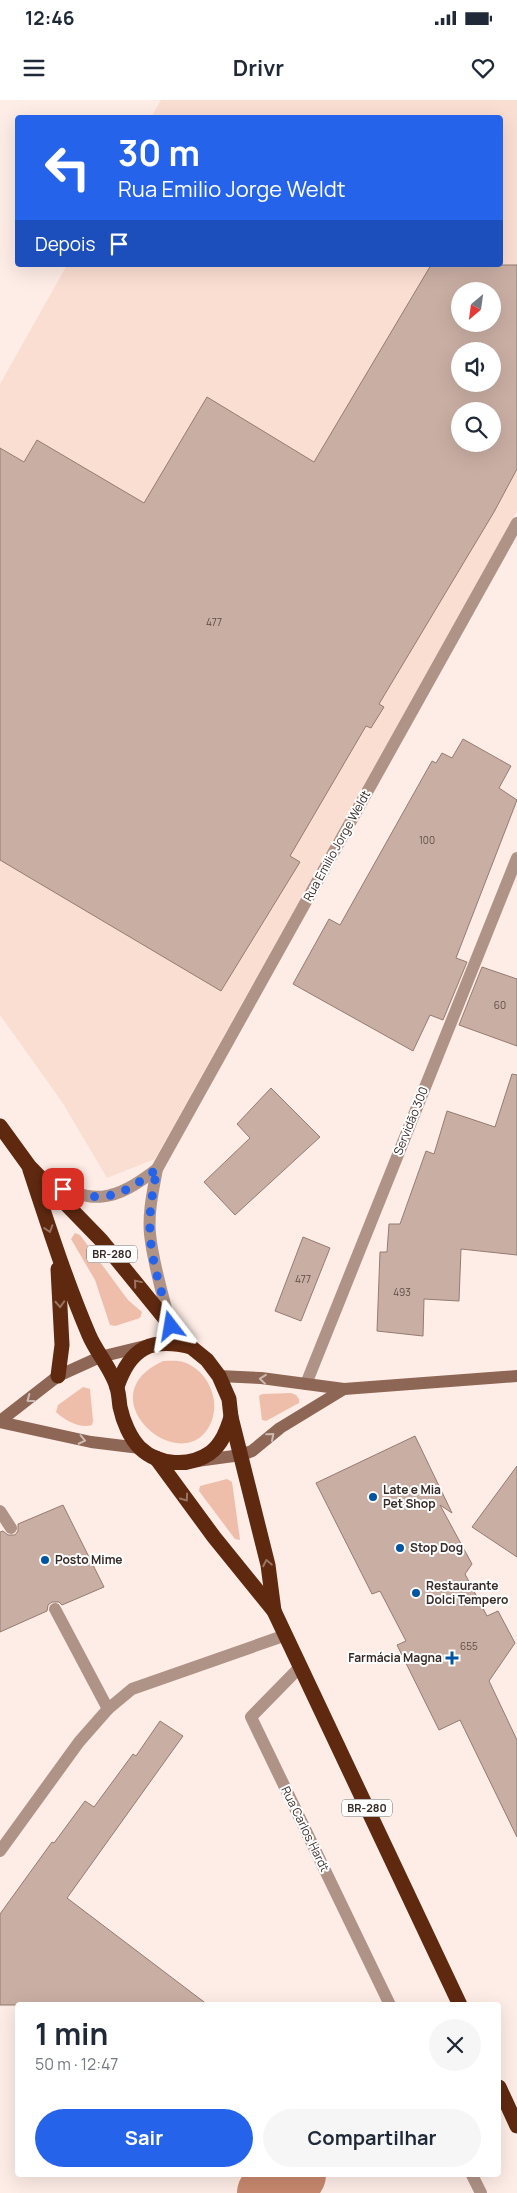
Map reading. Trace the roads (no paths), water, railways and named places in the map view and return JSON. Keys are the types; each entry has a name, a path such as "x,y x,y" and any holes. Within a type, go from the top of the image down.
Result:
{"highway":[{"name":"BR-280","path":"0,1126 28,1166 94,1232 190,1347"},
{"name":"BR-280","path":"28,1166 58,1256 90,1337 117,1387"},
{"path":"58,1256 62,1345 58,1376"},
{"path":"172,1342 190,1347 207,1360 219,1376 229,1399 231,1417 224,1437 211,1452 193,1461 175,1463 156,1458 140,1448 128,1430 120,1407 117,1387 123,1368 135,1354 152,1344 172,1342"},
{"name":"BR-280","path":"231,1417 268,1564 274,1611"},
{"name":"BR-280","path":"156,1458 214,1537 274,1611 459,2002"},
{"path":"501,2091 517,2126"}],"main road":[{"path":"0,1422 58,1376 100,1357 152,1344"},
{"path":"219,1376 261,1378 344,1389 517,1376"},
{"path":"193,1461 241,1455 257,1448 280,1428 344,1389"},
{"path":"0,1422 91,1442 140,1448"}],"street":[{"name":"Rua Emilio Jorge Weldt","path":"171,1326 153,1254 150,1233 150,1211 157,1169 517,523"},
{"name":"Servidão 300","path":"306,1384 517,858"},
{"name":"Rua Emilio Jorge Weldt","path":"28,1166 63,1189 84,1197 99,1198 125,1191 138,1184 157,1169"},
{"path":"0,1512 10,1528"},
{"path":"55,1609 108,1709"},
{"path":"0,1851 79,1742 108,1709 132,1690 286,1635"},
{"name":"Rua Carlos Hardt","path":"300,1666 252,1717 389,2002"},
{"path":"473,2177 481,2193"}],"waterway":[{"path":"267,2193 293,2177"}],"place":[{"name":"Late e Mia Pet Shop","path":"373,1497"},
{"name":"Stop Dog","path":"400,1548"},
{"name":"Posto Mime","path":"45,1560"},
{"name":"Restaurante Dolci Tempero","path":"416,1593"},
{"name":"Farmácia Magna","path":"452,1658"}]}
